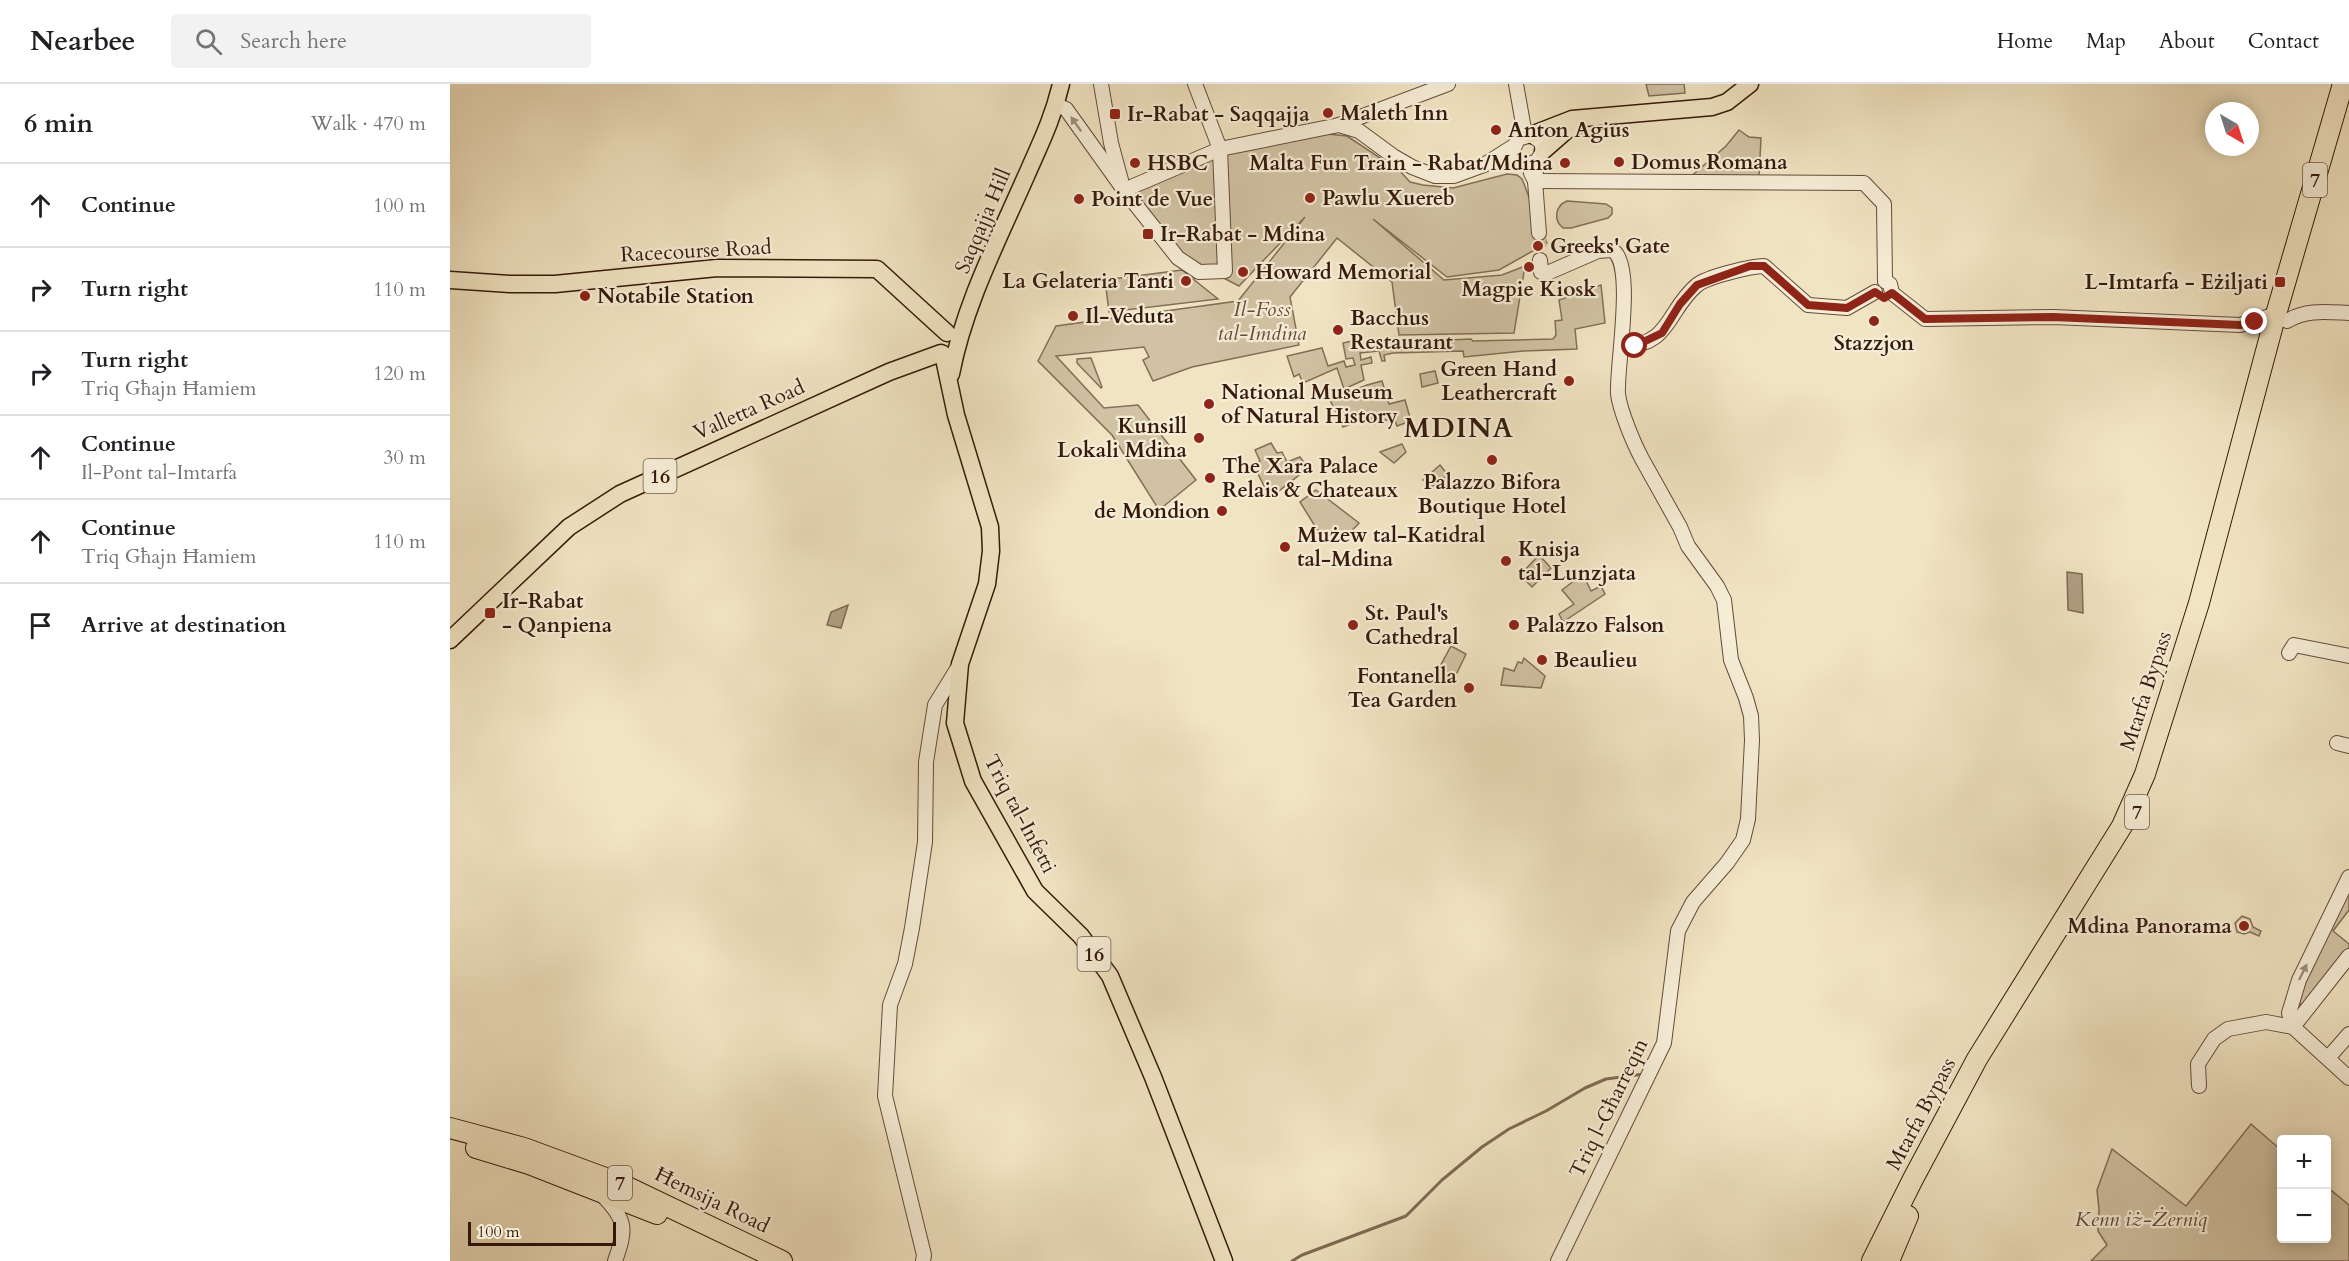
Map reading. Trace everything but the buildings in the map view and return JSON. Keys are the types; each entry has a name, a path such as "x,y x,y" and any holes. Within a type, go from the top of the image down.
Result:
{"highway":[{"name":"Mtarfa Bypass","path":"1889,1261 1921,1184 1988,1061 2130,829 2153,779 2208,605 2343,84"},
{"name":"Mtarfa Bypass","path":"1872,1261 1977,1059 2122,826 2140,784 2199,603 2268,351 2282,318 2349,100"},
{"name":"Ħemsija Road","path":"450,1128 524,1148 619,1183 782,1261"},
{"name":"Ħemsija Road","path":"450,1141 529,1164 595,1189 657,1214 752,1261"}],"main road":[{"name":"Saqqajja Hill","path":"1039,147 1050,84"},
{"name":"Saqqajja Hill","path":"946,343 956,320 969,312 1048,130 1060,84"},
{"path":"1528,135 1572,119 1712,107 1728,102 1745,89"},
{"path":"1533,160 1567,130 1596,118"},
{"name":"Racecourse Road","path":"450,280 555,284 717,268 877,269 926,316 946,343"},
{"name":"Valletta Road","path":"454,633 569,527 620,494 904,365 946,343"},
{"name":"Triq tal-Infetti","path":"946,343 949,384 956,415 990,527 991,552 987,584 960,664 955,723 973,781 1035,891 1081,936 1110,976 1153,1077 1224,1261"}],"street":[{"path":"1101,84 1110,143 1124,190"},
{"path":"1056,105 1066,109 1124,190 1178,258 1199,272 1225,271 1220,149 1195,84"},
{"path":"1124,190 1220,149 1339,125 1448,84"},
{"path":"1516,84 1528,135"},
{"path":"1339,125 1359,132 1394,156 1429,174 1454,176 1484,165 1514,146 1518,139 1528,135 1538,138 1533,160 1539,233"},
{"path":"1514,146 1514,155 1533,160"},
{"path":"1484,165 1533,160"},
{"path":"1535,181 1864,183 1884,204 1888,287 1884,298 1875,292 1847,308 1808,305 1764,266 1750,266 1697,285 1680,304 1662,333 1635,346 1621,347"},
{"name":"Triq l-Għarreqin","path":"1540,260 1541,272 1545,274 1598,251 1605,249 1617,252 1622,264 1623,276 1618,395 1635,445 1688,546 1718,586 1724,600 1731,660 1751,716 1752,740 1748,819 1743,840 1727,863 1693,902 1678,931 1664,1043 1558,1261"},
{"path":"1888,287 1925,319 2053,317 2240,325 2315,312 2349,313"},
{"path":"2240,325 2258,333 2268,351"},
{"path":"2289,653 2294,645 2349,656"},
{"path":"923,1261 924,1255 885,1096 890,1005 905,964 914,917 925,842 926,762 935,705 960,664"},
{"path":"2293,1027 2289,1013 2299,980 2349,877"},
{"path":"2293,1027 2349,956"},
{"path":"2199,1086 2198,1064 2214,1039 2228,1029 2275,1019 2291,1005"},
{"path":"2266,1022 2293,1027 2349,1078"},
{"path":"2328,1058 2349,1034"},
{"path":"595,1189 617,1210 621,1218 622,1241 615,1261"}],"green space":[{"path":"1646,84 1684,84 1685,93 1649,96"},
{"path":"1739,130 1749,137 1761,138 1759,177 1707,175 1689,178 1726,146"},
{"name":"Il-Foss tal-Imdina","path":"1327,134 1347,136 1400,171 1410,182 1423,185 1453,188 1507,174 1517,175 1522,179 1547,243 1499,270 1447,277 1373,219 1444,280 1502,275 1525,266 1514,333 1399,335 1392,282 1337,238 1290,297 1299,345 1192,367 1153,381 1143,360 1149,357 1144,347 1056,356 1104,408 1138,405 1196,480 1159,510 1112,435 1038,361 1056,326 1238,301 1305,217 1239,286 1181,256 1128,192 1226,153"},
{"path":"1567,201 1606,204 1612,208 1612,214 1608,218 1563,228 1558,221 1557,213 1560,206"},
{"path":"1182,270 1218,299 1109,312 1105,280"},
{"path":"1601,285 1605,323 1575,329 1577,349 1523,351 1464,357 1463,351 1393,353 1384,355 1385,361 1382,361 1379,351 1360,353 1361,360 1371,357 1372,363 1361,365 1364,380 1344,389 1337,368 1303,383 1299,374 1294,377 1287,356 1322,348 1328,366 1344,361 1346,367 1355,365 1353,358 1346,359 1343,343 1356,340 1358,344 1471,339 1473,341 1553,339 1556,335 1555,321 1562,320 1559,300"},
{"path":"1091,358 1101,388 1077,363 1077,359"},
{"path":"1435,371 1438,383 1422,387 1420,374"},
{"path":"1382,381 1389,404 1405,400 1411,421 1397,426 1394,418 1373,424 1369,412 1350,419 1351,424 1343,427 1330,400"},
{"path":"1271,443 1277,453 1282,452 1287,462 1300,457 1308,468 1270,498 1253,464 1260,461 1255,450"},
{"path":"1402,444 1406,452 1394,463 1380,452"},
{"path":"1440,465 1448,475 1433,486 1423,480"},
{"path":"1316,490 1359,523 1343,540 1318,531 1300,502"},
{"path":"1539,555 1551,568 1532,587 1520,575"},
{"path":"1583,574 1591,591 1601,586 1605,594 1563,622 1559,614 1574,604 1562,590"},
{"path":"1451,646 1466,654 1455,677 1436,674"},
{"path":"1524,658 1545,676 1541,688 1501,685 1504,668 1514,671 1518,662 1522,663"},
{"path":"2349,887 2349,910 2333,931 2349,944 2349,948 2305,1006 2295,1002"},
{"path":"2242,916 2250,919 2253,927 2261,931 2259,936 2250,932 2244,934 2237,932 2235,923"},
{"name":"Kenn iż-Żerniq","path":"2251,1124 2277,1147 2277,1243 2331,1243 2331,1190 2349,1205 2349,1261 2091,1261 2107,1245 2098,1231 2097,1190 2112,1149 2186,1206"}],"shaded area":[{"path":"2067,572 2082,574 2083,613 2068,610"},
{"path":"848,605 841,628 827,625 831,612"}],"waterway":[{"path":"1292,1261 1302,1255 1406,1216 1442,1180 1482,1147 1509,1129 1585,1088 1606,1079 1644,1074"}],"tunnel":[{"path":"1539,233 1540,260"}],"place":[{"name":"Maleth Inn","path":"1328,113"},
{"name":"Ir-Rabat - Saqqajja","path":"1115,114"},
{"name":"Anton Agius","path":"1496,130"},
{"name":"Domus Romana","path":"1619,162"},
{"name":"HSBC","path":"1135,163"},
{"name":"Malta Fun Train - Rabat/Mdina","path":"1565,163"},
{"name":"Pawlu Xuereb","path":"1310,198"},
{"name":"Point de Vue","path":"1079,199"},
{"name":"Ir-Rabat - Mdina","path":"1148,234"},
{"name":"Greeks' Gate","path":"1538,246"},
{"name":"Magpie Kiosk","path":"1529,267"},
{"name":"Howard Memorial","path":"1243,272"},
{"name":"La Gelateria Tanti","path":"1186,281"},
{"name":"L-Imtarfa - Eżiljati","path":"2280,282"},
{"name":"Notabile Station","path":"585,296"},
{"name":"Il-Veduta","path":"1073,316"},
{"name":"Stazzjon","path":"1874,321"},
{"name":"Bacchus Restaurant","path":"1338,330"},
{"name":"Green Hand Leathercraft","path":"1569,381"},
{"name":"National Museum of Natural History","path":"1209,404"},
{"name":"Kunsill Lokali Mdina","path":"1199,438"},
{"name":"Palazzo Bifora Boutique Hotel","path":"1492,460"},
{"name":"The Xara Palace Relais & Chateaux","path":"1210,478"},
{"name":"de Mondion","path":"1222,511"},
{"name":"Mużew tal-Katidral tal-Mdina","path":"1285,547"},
{"name":"Knisja tal-Lunzjata","path":"1506,561"},
{"name":"Ir-Rabat - Qanpiena","path":"490,613"},
{"name":"St. Paul's Cathedral","path":"1353,625"},
{"name":"Palazzo Falson","path":"1514,625"},
{"name":"Beaulieu","path":"1542,660"},
{"name":"Fontanella Tea Garden","path":"1469,688"},
{"name":"Mdina Panorama","path":"2244,926"}],"district":[{"name":"MDINA","path":"1459,428"}],"route":[{"path":"1635,346 1662,333 1680,304 1697,285 1750,266 1764,266 1808,305 1847,308 1875,292 1884,298 1892,293 1925,319 2053,317 2240,325 2255,322"}]}
